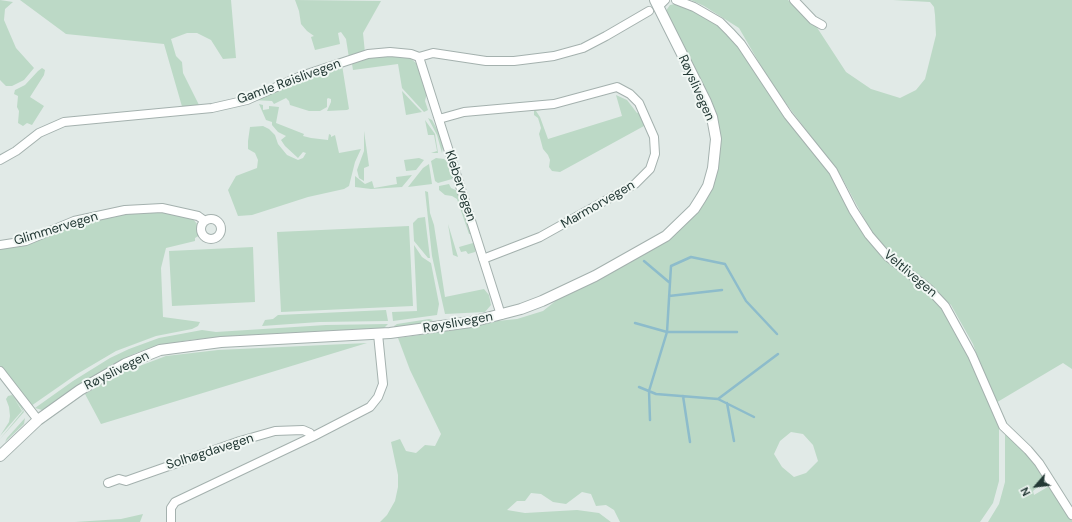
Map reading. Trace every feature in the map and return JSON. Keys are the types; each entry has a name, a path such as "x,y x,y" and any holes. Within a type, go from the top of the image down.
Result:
{"street":[{"name":"Veltlivegen","path":"676,0 694,7 720,22 741,44 788,115 833,171 856,216 869,235 887,256 929,289 946,306 972,355 1003,426 1039,463 1072,515"},
{"path":"794,0 813,20 822,25"},
{"name":"Gamle Røislivegen","path":"0,160 16,151 39,133 64,122 180,113 212,108 247,100 301,76 368,54 390,52 411,54 419,57 433,54 486,61 514,61 554,56 583,48 606,36 657,4"},
{"name":"Røyslivegen","path":"0,456 38,420 100,377 142,356 160,350 221,342 378,334 442,327 501,315 521,309 561,292 651,244 681,223 701,198 710,180 716,151 716,139 712,117 657,4"},
{"name":"Klebervegen","path":"419,57 501,315"},
{"name":"Marmorvegen","path":"439,119 464,112 554,104 617,87 630,94 639,103 654,137 655,154 650,169 635,184 540,237 483,259"},
{"name":"Glimmervegen","path":"0,244 26,240 74,221 125,210 162,208 198,216 205,221"},
{"name":"Solhøgdavegen","path":"171,522 171,508 175,502 312,437 363,412 370,407 378,397 383,384 378,334"},
{"path":"0,372 38,420"},
{"name":"Solhøgdavegen","path":"108,483 119,479 126,481 240,441 275,431 303,430 310,433 312,437"}],"green space":[{"path":"0,0 13,2 5,9 4,20 16,48 34,68 24,80 12,86 6,86 0,80"},
{"path":"20,0 231,0 236,58 223,59 211,40 197,33 187,33 171,39 176,56 182,62 183,73 200,107 183,110 164,44 66,34"},
{"path":"295,0 381,1 363,33 365,53 349,58 346,39 341,32 338,33 340,44 315,50 311,37 314,36 301,24 299,11"},
{"path":"691,0 788,0 816,26 846,72 871,89 900,98 916,90 925,79 936,35 935,15 934,7 930,2 893,0 1072,0 1072,369 1063,363 994,404 973,344 951,305 889,251 873,235 841,176 772,85 739,28 704,6"},
{"path":"675,4 707,16 728,32 826,166 857,223 942,306 973,365 999,427 999,481 993,503 980,522 620,522 614,510 606,505 596,506 591,494 582,492 566,504 553,502 541,494 531,493 525,501 517,501 507,510 525,513 577,510 599,513 611,522 380,522 387,515 395,501 398,487 398,475 391,442 400,439 406,451 416,453 425,445 435,446 441,434 410,370 398,338 517,319 543,311 558,299 670,238 698,211 717,171 719,140 665,12 670,5","holes":["791,432 803,434 813,445 818,461 806,473 794,477 782,467 774,454 780,441"]},
{"path":"385,54 409,57 416,63 427,93 425,101 428,110 424,112 402,88 398,64 353,70 352,64 355,61"},
{"path":"342,65 349,109 347,110 327,111 331,102 331,99 328,98 327,107 320,111 309,111 290,105 286,98 274,104 272,101 253,100 295,81"},
{"path":"42,68 45,70 44,75 30,97 44,106 32,125 27,123 23,126 18,123 18,96 14,94 15,90 25,85"},
{"path":"402,91 417,107 422,112 406,115"},
{"path":"616,95 627,100 637,113 640,112 645,123 644,126 560,172 552,171 549,167 550,160 548,155 543,149 539,134 541,128 538,118 534,115 534,109 539,108 541,110 536,111 540,117 548,139 622,116"},
{"path":"259,104 263,105 263,110 269,109 269,106 279,107 276,123 304,134 303,136 328,140 329,134 331,137 335,135 339,153 361,149 355,162 349,186 344,189 308,197 252,215 238,216 228,190 236,176 257,168 258,160 255,153 248,149 250,127 263,126 269,129 275,135 278,144 287,155 298,160 303,158 306,153 303,152 298,158 285,146 281,140 286,136 278,132 272,125 272,122 266,120"},
{"path":"428,118 432,120 439,133 443,147 442,153 437,135"},
{"path":"425,120 435,134 438,153 431,153 437,151 434,135 428,135"},
{"path":"364,131 369,166 364,168 364,181 359,178 357,170 364,151"},
{"path":"419,158 424,160 416,170 406,171 404,160"},
{"path":"436,158 444,159 449,163 453,177 452,179 438,183 435,181 431,161"},
{"path":"429,164 432,184 408,187 423,168"},
{"path":"412,175 402,187 371,189 355,187 355,176 365,184 372,181 374,188 397,184 396,177"},
{"path":"449,184 451,188 458,191 471,234 469,234 457,199 452,196 445,195 439,190 439,186"},
{"path":"425,191 428,192 430,213 434,225 445,297 484,289 489,295 491,305 485,312 445,314 432,256"},
{"path":"158,211 192,218 198,225 200,235 195,238 195,241 166,248 161,268 163,317 200,322 198,326 192,329 156,336 116,351 77,374 31,406 0,369 0,245 101,216"},
{"path":"425,217 430,258 428,258 414,241 413,223 418,218"},
{"path":"448,224 458,257 453,255"},
{"path":"409,226 413,306 281,312 277,232"},
{"path":"473,243 477,247 475,252 468,254 466,251 461,252 459,247"},
{"path":"414,245 422,257 431,263 439,304 437,315 393,321 392,312 417,311"},
{"path":"253,247 255,302 172,306 169,251"},
{"path":"386,310 388,321 319,322 262,326 265,320 273,319 278,315"},
{"path":"429,319 433,320 424,325 395,328 394,326 397,324"},
{"path":"388,324 384,328 231,336 190,340 156,346 136,353 110,366 42,410 35,408 73,381 110,358 159,338 202,330 216,332 326,325"},
{"path":"367,343 101,424 85,394 121,373 166,356 218,350"},
{"path":"12,395 21,405 24,412 0,439 23,411 14,398 22,411 0,436 9,422 9,407 6,399 8,396"},
{"path":"25,418 24,424 5,442 7,438"},
{"path":"1006,434 1032,459 1046,480 1033,491 1034,495 1051,485 1072,519 1072,522 988,522 999,504 1005,482"},
{"path":"143,514 140,522 75,522 121,519"}],"waterway":[{"path":"650,420 649,391 667,332 671,266 691,257 725,264 746,301 777,334"},
{"path":"644,261 670,283"},
{"path":"669,296 722,290"},
{"path":"635,323 667,332 737,332"},
{"path":"718,399 778,354"},
{"path":"639,387 656,394 718,399 754,417"},
{"path":"683,396 690,442"},
{"path":"727,403 734,441"}]}
